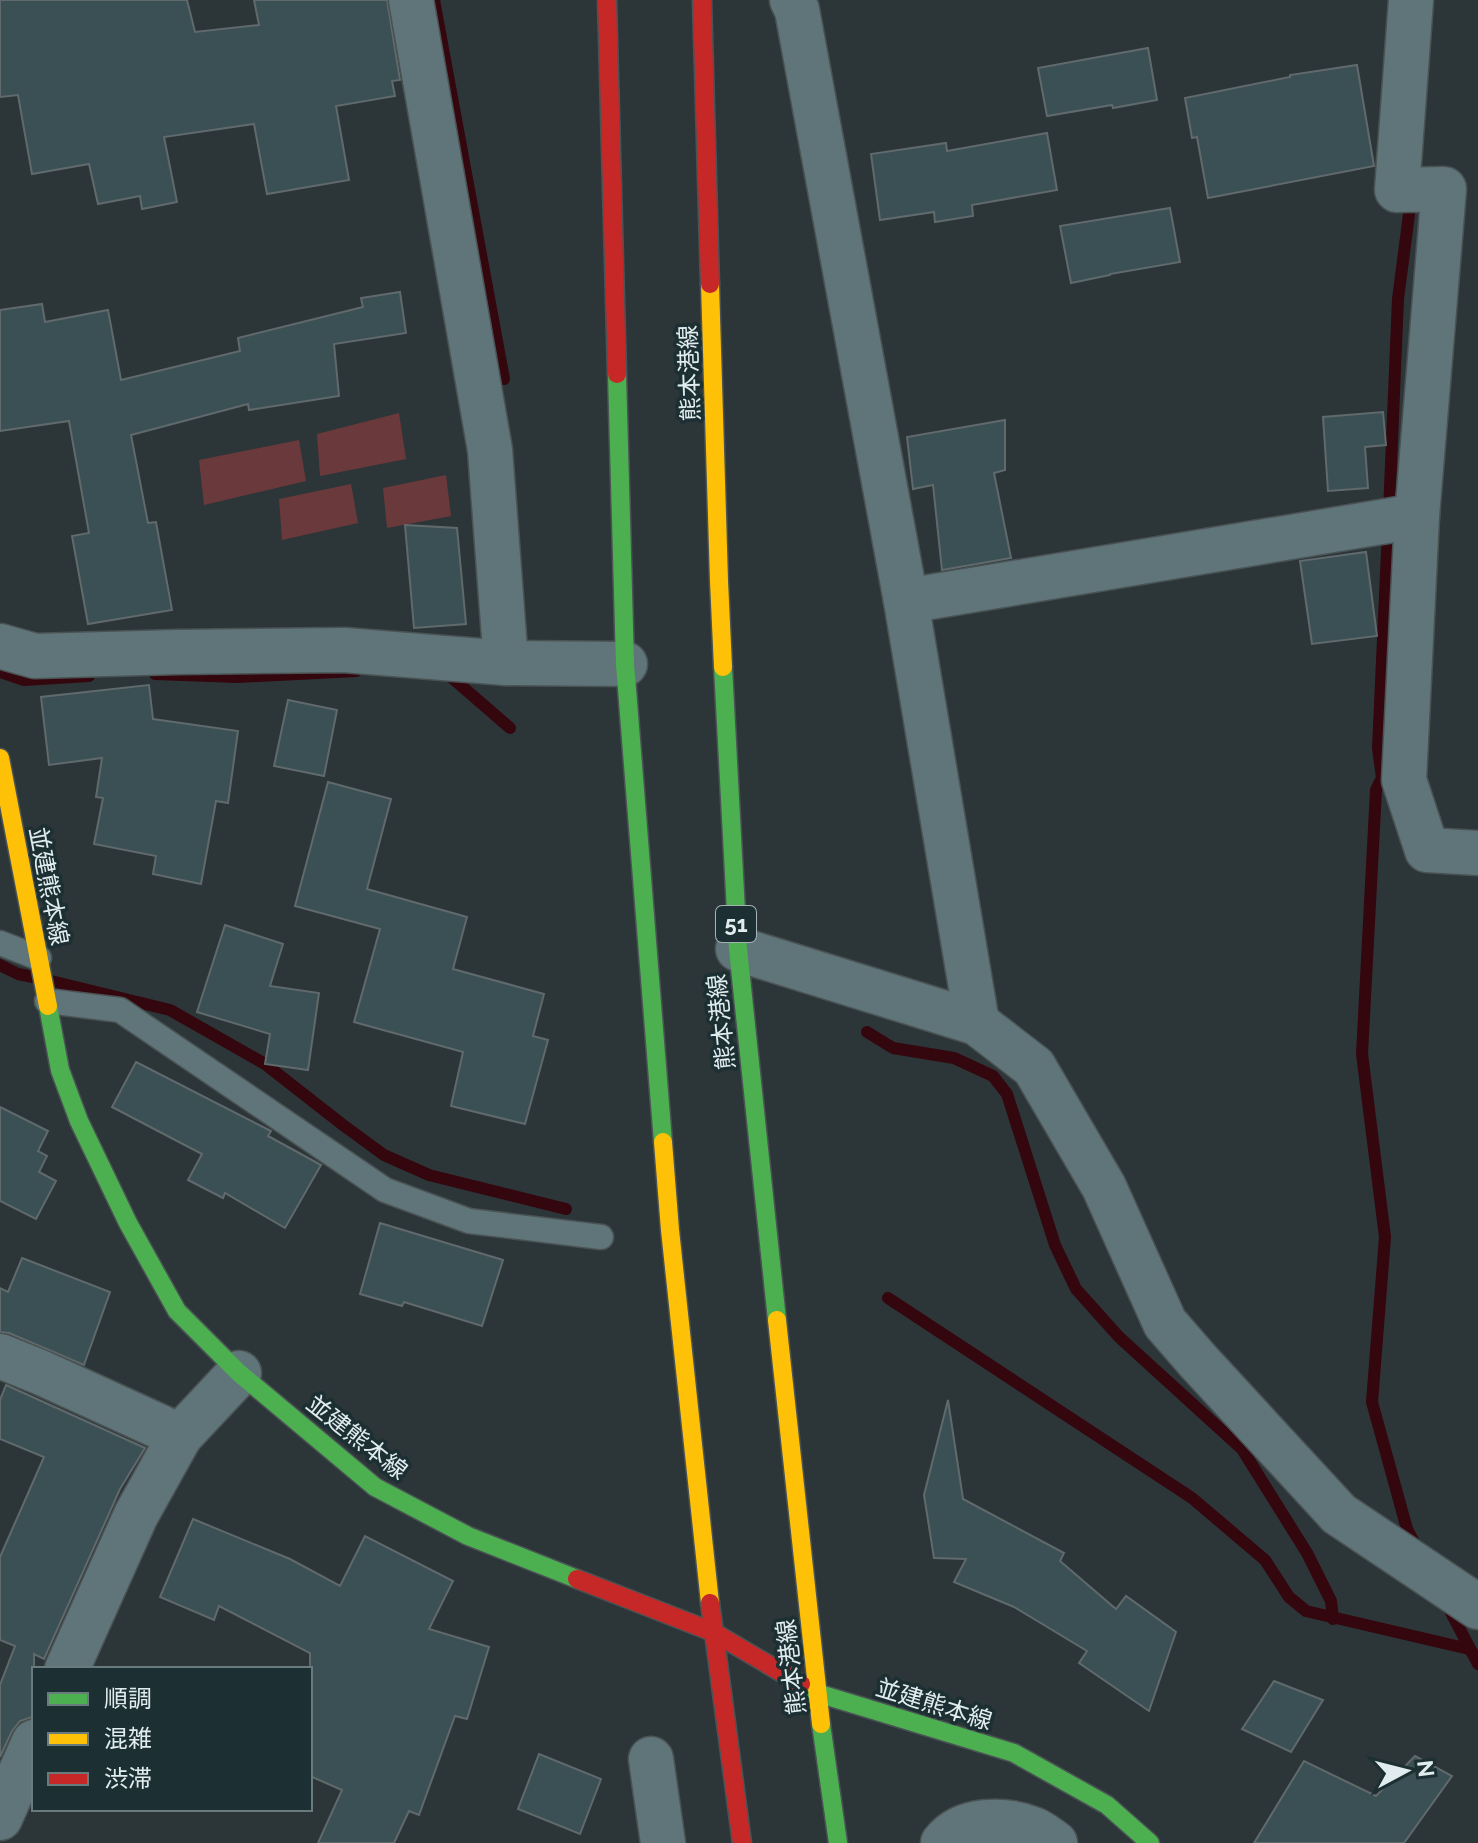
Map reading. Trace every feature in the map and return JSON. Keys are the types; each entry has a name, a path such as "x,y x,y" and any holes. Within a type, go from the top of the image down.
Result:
{"main road":[{"path":"607,0 625,664 670,1230 713,1632 742,1843"},
{"name":"熊本港線","path":"702,0 719,565 738,949 817,1693 838,1843"},
{"name":"並建熊本線","path":"0,758 60,1070 74,1108 128,1223 177,1311 239,1373 375,1487 468,1536 713,1632 817,1693 1014,1753 1107,1805 1150,1843"}],"street":[{"path":"411,0 490,450 506,663"},
{"path":"792,0 797,10 906,601 977,1023"},
{"path":"1411,0 1397,190 1444,189 1417,516 1404,780 1427,850 1478,853"},
{"path":"906,601 1417,516"},
{"path":"0,646 35,656 344,650 506,663 625,664"},
{"path":"738,949 977,1023 1034,1067 1104,1187 1165,1323 1339,1514 1478,1607"},
{"path":"0,1356 180,1436"},
{"path":"68,1667 136,1515 180,1436 239,1373"},
{"path":"0,1818 32,1746"},
{"path":"651,1759 663,1843"},
{"path":"943,1843 950,1833 980,1822 1005,1821 1036,1829 1055,1843"}],"lane":[{"path":"0,943 39,960"},
{"path":"46,999 120,1010 385,1190 469,1221 601,1237"}],"shaded area":[{"path":"399,413 406,459 320,476 317,434"},
{"path":"299,440 306,481 204,505 199,460"},
{"path":"446,475 451,516 387,528 383,488"},
{"path":"351,484 358,523 282,540 279,499"}],"building":[{"path":"0,0 187,0 195,32 259,25 254,0 387,0 400,80 392,81 395,96 336,106 349,180 267,194 254,124 164,137 177,202 142,209 140,196 98,204 89,164 32,174 18,95 0,97"},
{"path":"1148,48 1157,100 1047,116 1038,68"},
{"path":"1357,65 1374,166 1208,198 1197,137 1192,138 1185,98 1290,75"},
{"path":"1047,133 1057,190 972,205 973,216 935,222 934,212 880,220 871,154 946,143 947,151"},
{"path":"1170,208 1180,262 1071,283 1060,226"},
{"path":"400,292 406,333 334,344 339,396 249,410 248,404 131,435 148,523 156,522 172,610 88,624 72,536 89,533 69,421 0,431 0,310 42,304 45,322 108,310 121,380 240,351 238,338 363,307 361,298"},
{"path":"1383,412 1386,445 1365,447 1368,488 1328,491 1323,417"},
{"path":"1005,420 1005,470 994,473 1011,558 942,570 933,485 913,489 907,437"},
{"path":"405,525 457,528 466,624 414,628"},
{"path":"1366,552 1377,636 1312,644 1300,561"},
{"path":"149,685 153,719 238,731 228,803 216,801 201,884 153,874 156,856 94,844 103,798 96,797 102,758 49,765 41,697"},
{"path":"288,700 337,710 324,776 274,766"},
{"path":"328,782 391,799 367,889 467,917 453,969 544,994 533,1036 548,1040 525,1124 451,1106 463,1052 354,1022 380,929 295,906"},
{"path":"225,925 283,944 270,986 319,993 308,1070 265,1064 270,1034 197,1012"},
{"path":"136,1062 271,1131 268,1136 321,1165 285,1228 225,1193 223,1198 188,1180 202,1154 112,1107"},
{"path":"0,1107 48,1131 38,1151 47,1156 39,1172 56,1181 36,1219 0,1201"},
{"path":"380,1223 503,1260 482,1326 404,1302 402,1306 360,1294"},
{"path":"22,1258 110,1292 84,1365 0,1332 0,1288 8,1292"},
{"path":"6,1385 145,1448 120,1489 44,1659 34,1654 32,1717 20,1721 12,1731 0,1757 0,1685 15,1646 0,1640 0,1557 44,1457 0,1439 0,1400"},
{"path":"948,1400 963,1499 1064,1553 1060,1561 1116,1609 1126,1596 1176,1632 1149,1711 1079,1663 1087,1651 1014,1607 954,1582 966,1559 934,1558 924,1495"},
{"path":"193,1519 290,1559 340,1586 365,1536 453,1581 429,1629 489,1647 467,1719 455,1716 419,1815 409,1811 394,1843 318,1843 342,1790 312,1777 310,1653 219,1606 214,1620 160,1597"},
{"path":"1274,1681 1323,1700 1291,1752 1242,1729"},
{"path":"539,1754 601,1779 580,1834 518,1809"},
{"path":"1415,1756 1452,1776 1404,1843 1254,1843 1304,1761 1376,1796"}],"waterway":[{"path":"434,0 504,379"},
{"path":"1389,511 1398,299 1411,199"},
{"path":"1388,530 1378,748 1382,778 1376,790 1362,1054 1385,1237 1372,1402 1407,1529 1417,1548"},
{"path":"443,670 510,728"},
{"path":"155,674 237,677 356,671"},
{"path":"0,672 24,680 89,676"},
{"path":"0,965 33,977"},
{"path":"51,981 170,1010 265,1064 384,1155 429,1175 566,1209"},
{"path":"867,1032 893,1048 954,1058 993,1076 1007,1094 1055,1245 1076,1289 1119,1337 1242,1449 1307,1553 1331,1601 1333,1619"},
{"path":"888,1298 1192,1498 1265,1560 1289,1597 1306,1611 1472,1652"},
{"path":"1446,1603 1478,1664"}],"traffic: fast":[{"path":"617,374 625,664 663,1142"},
{"path":"723,667 738,949 777,1320"},
{"path":"48,1006 60,1070 79,1121 128,1223 177,1311 239,1373 375,1487 468,1536 577,1579"},
{"path":"801,1684 817,1693 1014,1753 1107,1805 1150,1843"},
{"path":"821,1724 838,1843"}],"traffic: slow":[{"path":"710,284 723,667"},
{"path":"0,758 48,1006"},
{"path":"663,1142 710,1603"},
{"path":"777,1320 821,1724"}],"traffic: jam":[{"path":"607,0 617,374"},
{"path":"702,0 710,284"},
{"path":"577,1579 713,1632 801,1684"},
{"path":"710,1603 742,1843"}]}
